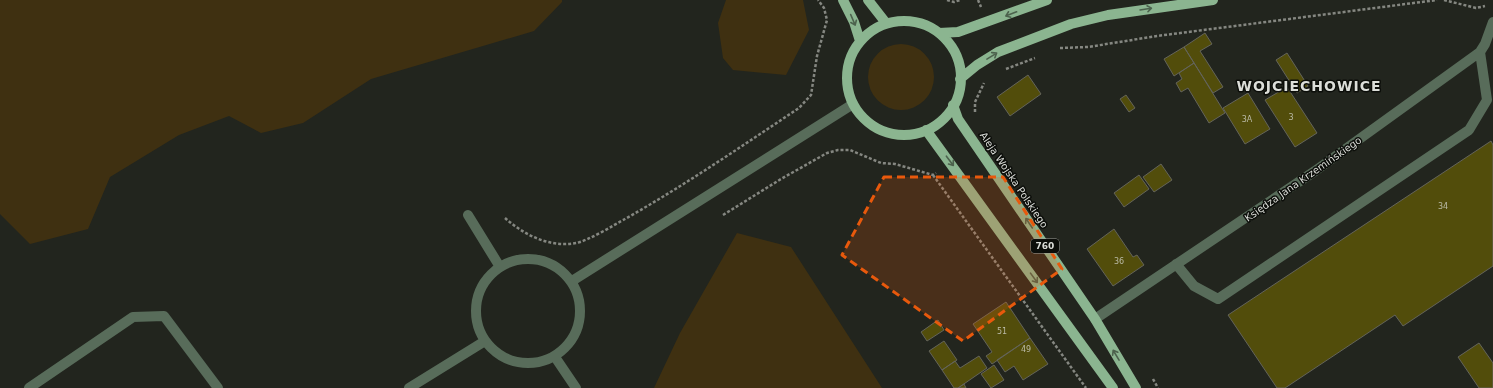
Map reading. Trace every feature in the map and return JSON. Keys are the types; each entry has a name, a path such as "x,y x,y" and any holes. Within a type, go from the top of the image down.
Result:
{"main road":[{"path":"843,0 854,22 860,41"},
{"path":"868,0 886,24"},
{"path":"939,33 958,32 988,23 1047,0"},
{"path":"960,79 977,65 998,52 1071,24 1108,14 1213,0"},
{"path":"899,21 913,22 927,26 939,33 948,42 955,54 959,66 960,79 958,96 950,111 938,123 926,130 913,134 899,135 885,132 873,126 862,117 853,104 848,89 847,72 851,55 860,41 873,30 886,24 899,21"},
{"name":"Aleja Wojska Polskiego","path":"953,105 962,124 1095,319 1136,388"},
{"name":"760","path":"926,130 1113,388"}],"street":[{"name":"Księdza Jana Krzemińskiego","path":"1095,319 1315,171 1480,52 1485,44 1493,22"},
{"path":"1176,264 1194,286 1218,299 1470,130 1488,100 1480,52"},
{"path":"572,281 853,104"},
{"path":"468,215 500,267"},
{"path":"532,259 548,262 562,271 572,281 579,296 581,310 580,324 575,337 566,348 555,357 540,363 525,364 510,361 496,353 485,341 478,329 476,301 481,287 489,276 500,267 515,260 532,259"},
{"path":"29,388 133,318 164,316 218,388"},
{"path":"409,388 485,341"},
{"path":"555,357 576,388"}],"path":[{"path":"505,218 516,228 532,237 556,244 577,243 607,229 661,199 799,108 811,94 816,56 827,20 824,8 818,0"},
{"path":"947,0 954,2 960,0"},
{"path":"978,0 988,23"},
{"path":"1054,50 1060,48 1088,47 1157,36 1437,0"},
{"path":"1444,0 1476,8 1487,6"},
{"path":"998,52 1006,69"},
{"path":"1002,71 1040,56"},
{"path":"977,118 975,102 984,83 989,80"},
{"path":"723,215 788,175 827,153 838,150 850,150 881,163 895,164 933,175 1086,388"},
{"path":"933,175 952,164"}],"highlighted area":[{"path":"884,177 1003,177 1062,269 963,341 842,255"}],"shaded area":[{"path":"0,0 562,0 562,2 534,31 371,79 303,123 261,133 229,116 179,135 110,177 88,229 30,244 0,214"},
{"path":"726,0 803,0 809,30 786,75 733,70 723,58 718,23"},
{"path":"895,44 907,44 920,49 925,53 932,64 934,77 932,90 925,101 914,108 907,110 895,110 882,105 873,96 868,83 868,71 873,58 882,49"},
{"path":"737,233 791,247 882,388 654,388 680,333"}],"building":[{"path":"1205,33 1212,44 1200,51 1223,87 1213,93 1184,47"},
{"path":"1184,47 1194,63 1174,76 1164,59"},
{"path":"1287,53 1308,86 1297,93 1276,60"},
{"path":"1194,63 1225,113 1209,123 1188,88 1181,92 1176,83 1182,79 1179,73"},
{"path":"1028,75 1041,94 1010,116 997,97"},
{"path":"1287,87 1317,133 1295,147 1265,100"},
{"path":"1248,93 1270,129 1245,144 1223,108"},
{"path":"1126,95 1135,108 1129,112 1120,99"},
{"path":"1491,141 1493,145 1493,266 1403,326 1395,315 1285,388 1277,388 1228,315"},
{"path":"1161,164 1172,180 1154,192 1143,177"},
{"path":"1139,175 1149,189 1124,207 1114,193"},
{"path":"1114,229 1133,257 1137,255 1144,265 1113,286 1087,249"},
{"path":"1006,302 1030,338 992,364 986,356 992,352 973,324"},
{"path":"938,320 944,330 927,341 921,332"},
{"path":"1030,338 1048,364 1023,380 1014,366 1005,372 997,360"},
{"path":"944,341 957,360 942,370 929,351"},
{"path":"1479,343 1493,363 1493,388 1479,388 1458,357"},
{"path":"979,356 987,368 958,388 954,388 942,370 955,361 960,368"},
{"path":"994,365 1004,380 991,388 981,374"},
{"path":"964,384 966,388 958,388"}],"district":[{"name":"WOJCIECHOWICE","path":"1309,86"}]}
